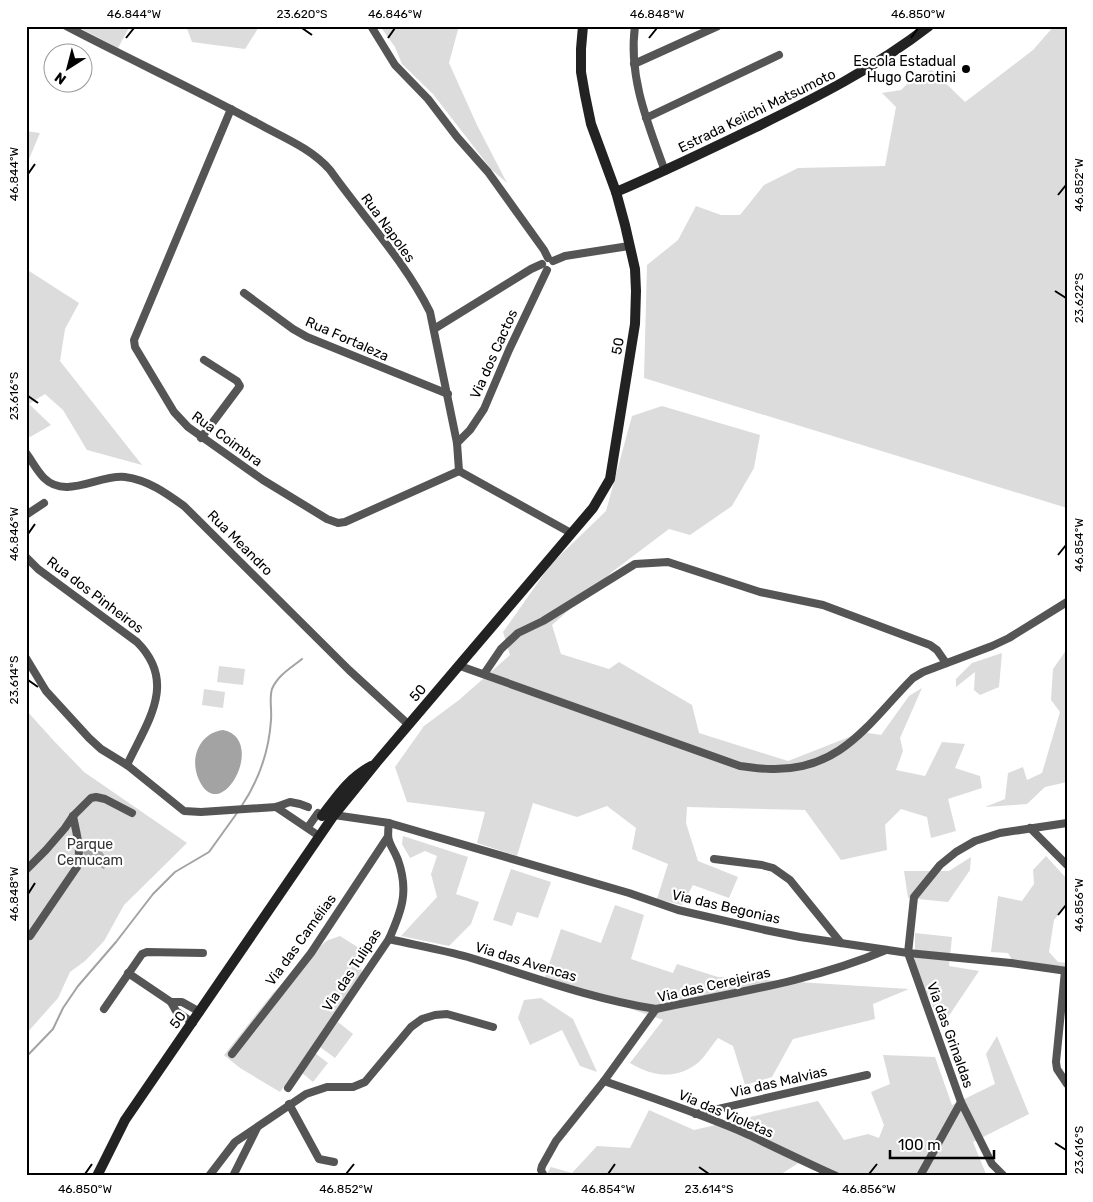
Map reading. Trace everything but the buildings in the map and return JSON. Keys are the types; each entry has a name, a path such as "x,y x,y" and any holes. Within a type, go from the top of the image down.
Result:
{"main road":[{"name":"50","path":"97,1176 125,1120 320,836 321,814 376,763 460,666 593,508 610,479 636,324 635,269 616,192 591,124 585,96 581,64 583,26"},
{"name":"Estrada Keiichi Matsumoto","path":"616,192 665,171 841,84 878,63 928,26"}],"street":[{"name":"Rua Napoles","path":"66,26 230,109 321,159 412,281 430,312 457,443 459,471"},
{"path":"371,26 395,64 428,99 510,200 544,250 547,263"},
{"path":"635,26 633,47 639,94 665,171"},
{"path":"634,64 718,26"},
{"path":"646,118 779,54"},
{"name":"Rua Coimbra","path":"230,109 134,340 135,347 174,412 201,438 263,480 327,519 338,523 346,522 459,471"},
{"path":"434,328 531,269 565,256 629,246"},
{"name":"Via dos Cactos","path":"457,443 470,430 484,409 547,263"},
{"name":"Rua Fortaleza","path":"244,294 307,337 448,394"},
{"path":"201,438 240,386 237,381 204,360"},
{"name":"Rua Meandro","path":"26,453 42,476 55,486 64,487 124,477 140,480 167,494 184,506 349,670 409,724"},
{"path":"459,471 571,533"},
{"path":"26,515 44,503"},
{"name":"Rua dos Pinheiros","path":"26,557 38,569 137,642 152,662 156,671 158,691 155,705 127,765"},
{"path":"484,674 501,649 518,633 543,621 635,564 658,562 668,562 760,592 823,605 930,645 937,650 946,663"},
{"path":"460,666 740,766 772,769 802,766 832,756 856,738 876,720 913,678 923,672 1009,638 1067,602"},
{"path":"26,658 46,691 67,715 101,748 127,765 184,811 201,812 276,807 295,802 321,814 389,823 387,838"},
{"path":"26,870 46,850 85,802 91,798 105,799 132,813"},
{"path":"276,807 320,836"},
{"path":"308,827 321,814"},
{"path":"30,936 77,867 79,860 78,846 73,816"},
{"name":"Via das Begonias","path":"389,823 629,893 678,910 774,932 908,953 1011,963 1066,971"},
{"path":"908,953 914,898 940,865 956,852 1000,832 1067,823"},
{"path":"1030,828 1067,865"},
{"name":"Via das Tulipas","path":"288,1088 389,938 403,904 403,874 387,838"},
{"name":"Via das Camélias","path":"232,1054 311,953 387,838"},
{"path":"714,859 762,865 779,872 790,880 841,943"},
{"name":"Via das Avencas","path":"389,938 466,957 633,1006 656,1009"},
{"name":"Via das Cerejeiras","path":"544,1176 541,1170 542,1166 556,1140 604,1081 656,1009 792,980 864,959 886,950"},
{"path":"104,1009 144,952 203,953"},
{"name":"Via das Grinaldas","path":"908,953 961,1102 920,1176"},
{"path":"1066,971 1056,1062 1057,1069 1067,1084"},
{"path":"128,973 170,1002 176,1011 193,1023"},
{"path":"170,1002 182,1002 200,1012"},
{"path":"209,1176 235,1142 289,1104 316,1090 327,1087 353,1087 365,1082 411,1027 422,1019 447,1014 493,1027"},
{"name":"Via das Malvias","path":"696,1114 867,1075"},
{"name":"Via das Violetas","path":"604,1081 696,1114 836,1176"},
{"path":"961,1102 992,1164 1004,1176"},
{"path":"289,1104 319,1160 334,1162"},
{"path":"233,1176 257,1128"}],"green space":[{"path":"76,26 130,26 118,48"},
{"path":"186,26 266,26 259,27 245,49 192,42"},
{"path":"380,26 459,26 449,63 477,125 507,183 491,169 433,94 402,64 395,47"},
{"path":"1054,26 1067,26 1067,508 644,378 647,265 678,240 696,206 721,215 740,215 764,185 798,168 885,166 896,107 882,93 901,90 915,76 932,70 965,102 1033,50"},
{"path":"26,131 40,133 26,166"},
{"path":"26,269 79,303 65,329 60,361 142,465 87,450 63,410 45,394 29,404 51,425 30,437 26,432"},
{"path":"662,406 760,435 754,468 732,506 690,535 669,529 612,572 552,625 561,654 609,669 619,662 692,705 699,733 788,761 862,732 881,735 909,696 922,688 900,738 903,751 896,770 925,776 942,742 965,744 955,768 980,776 982,788 948,799 956,831 931,838 927,817 901,809 885,825 887,850 841,860 805,810 687,807 686,823 698,861 738,877 729,898 693,885 682,905 657,899 668,864 632,849 636,828 607,806 577,817 533,803 517,856 477,843 485,812 407,802 395,767 424,726 459,700 510,655 503,632 551,564 606,511 632,416"},
{"path":"1067,649 1067,782 1045,787 1027,804 985,807 1005,799 1008,773 1023,767 1027,780 1042,773 1060,712 1051,700 1053,669"},
{"path":"1002,653 999,687 980,695 974,690 975,672 956,687 956,679 972,663"},
{"path":"219,666 245,669 243,685 217,682"},
{"path":"204,689 225,692 223,708 202,705"},
{"name":"Parque Cemucam","path":"26,710 84,772 187,843 124,905 104,941 85,961 70,972 58,998 26,1034"},
{"path":"403,836 468,857 456,894 479,902 471,924 449,946 401,936 437,897 431,874 437,856 425,851 410,858 402,844"},
{"path":"1046,856 1067,879 1067,904 1054,920 1049,952 1058,962 1067,963 1067,969 1013,962 1008,953 991,952 998,896 1022,901 1034,884 1033,870"},
{"path":"971,857 970,870 948,902 908,898 904,871 949,871"},
{"path":"511,869 551,882 538,918 517,912 512,926 493,920"},
{"path":"615,905 644,915 631,959 673,973 677,964 718,977 909,989 873,1004 875,1019 793,1039 772,1077 745,1085 733,1046 718,1038 701,1059 687,1070 671,1074 646,1071 630,1063 663,1020 544,979 561,929 601,943"},
{"path":"915,933 952,937 949,966 979,971 942,1026 915,968"},
{"path":"340,936 359,948 362,974 280,1092 240,1068 224,1055 273,993 326,941"},
{"path":"541,998 573,1019 597,1072 580,1066 562,1030 530,1045 518,1018 524,1000"},
{"path":"338,1022 353,1034 335,1058 320,1047"},
{"path":"997,1036 1029,1114 973,1142 986,1174 983,1176 820,1176 824,1167 805,1159 778,1176 545,1176 551,1167 572,1173 597,1146 630,1148 649,1110 694,1130 818,1101 844,1140 868,1134 879,1138 884,1125 871,1092 890,1084 883,1055 935,1057 952,1105 995,1084 986,1054"},
{"path":"315,1053 328,1063 313,1082 302,1073"}],"shaded area":[{"path":"223,730 236,737 241,748 241,762 236,776 228,788 218,794 208,792 199,780 195,764 198,748 202,742 215,732"},
{"path":"90,845 102,852 109,862 104,869 93,863 83,853"}],"waterway":[{"path":"241,807 258,776 268,743 272,689 281,676 302,659"},
{"path":"26,1057 53,1029 63,1008 78,986 116,942 153,894 175,872 209,852 237,813"}],"place":[{"name":"Escola Estadual Hugo Carotini","path":"966,69"}]}
